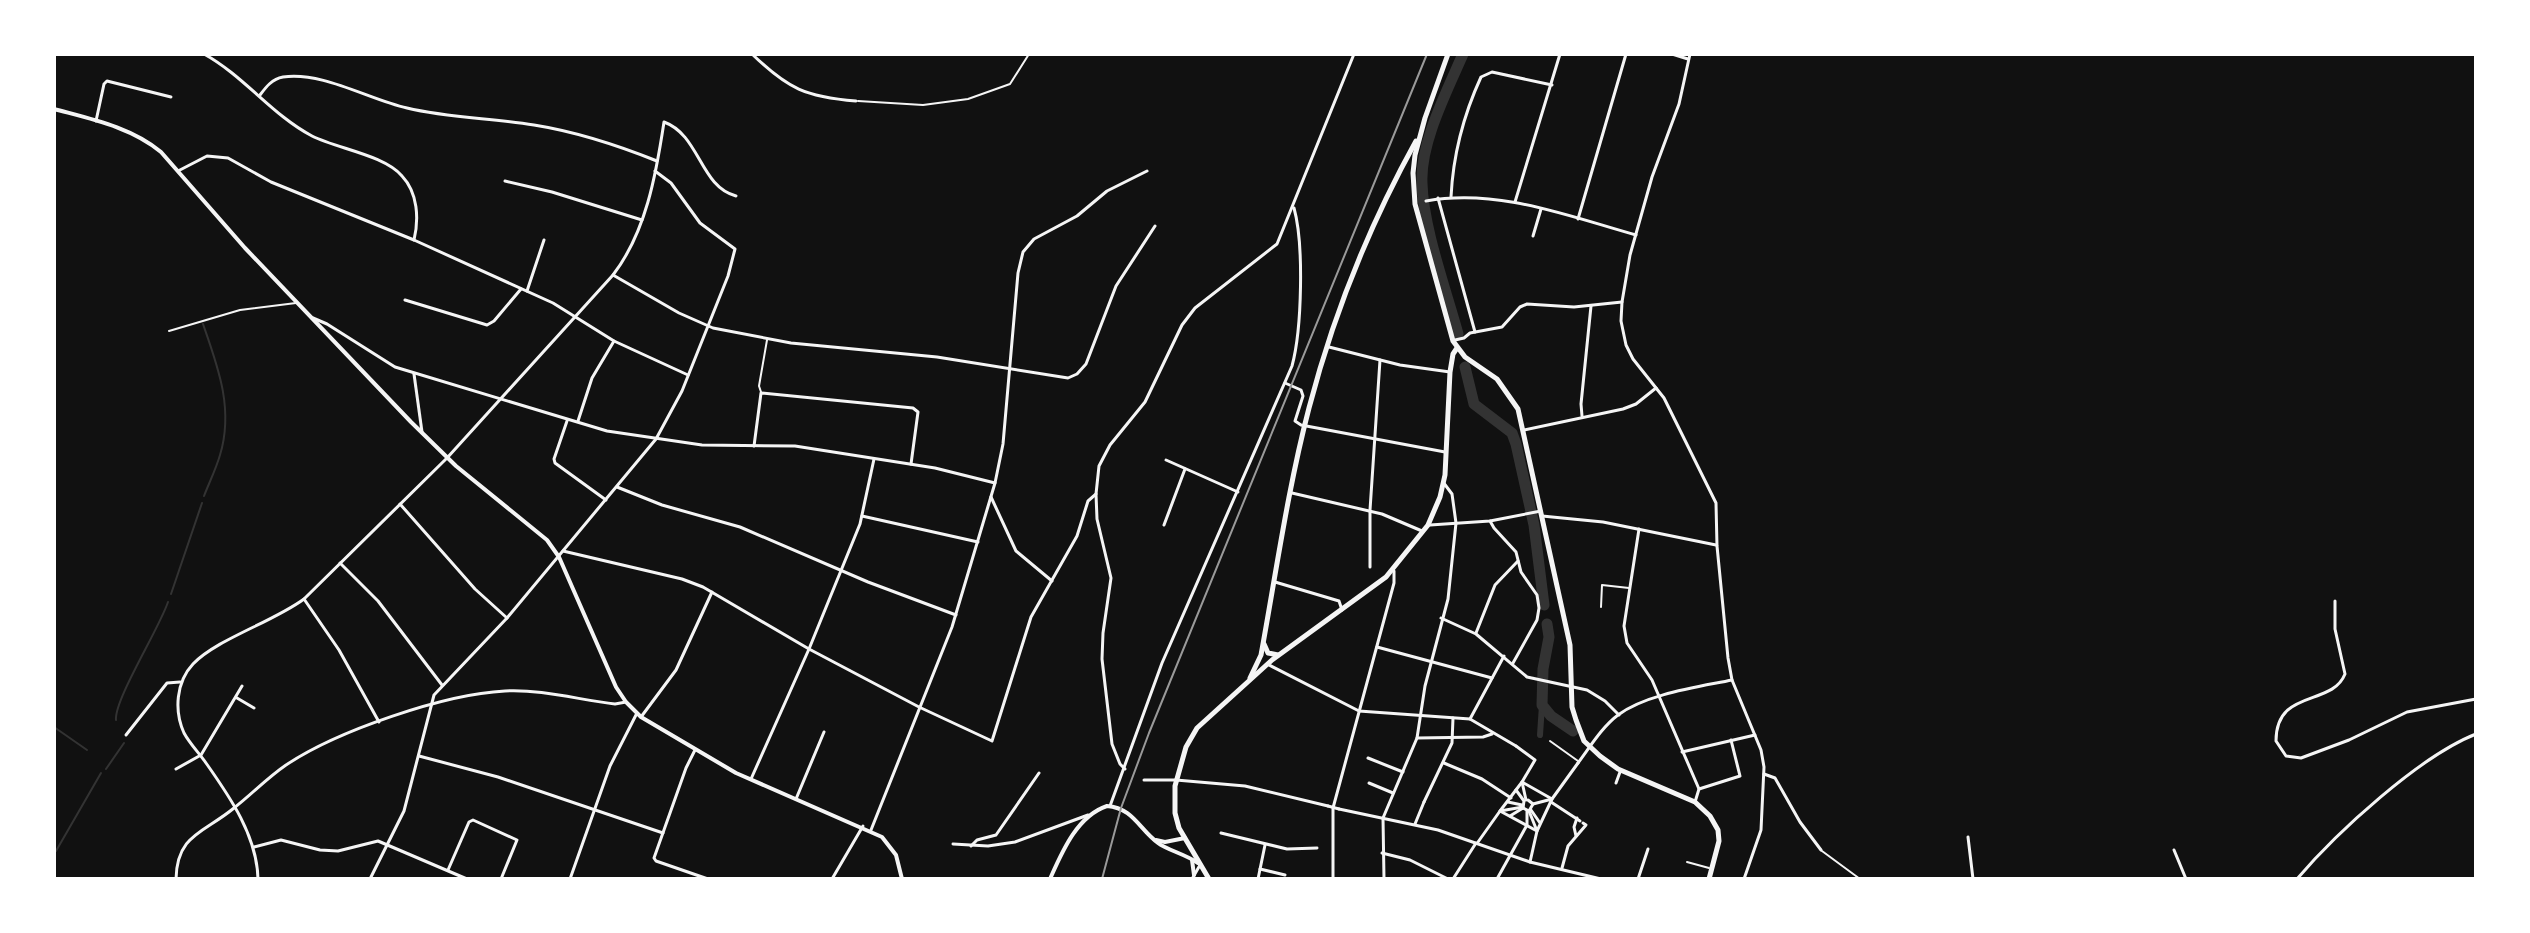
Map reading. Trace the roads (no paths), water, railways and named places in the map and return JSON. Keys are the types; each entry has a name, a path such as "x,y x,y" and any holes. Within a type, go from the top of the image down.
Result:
{"main road":[{"path":"1250,679 1261,655 1305,426 1328,346 1376,219 1419,135 1448,54"},
{"path":"1419,135 1413,173 1414,196 1451,339 1465,357 1502,385 1514,400 1524,430 1539,513 1570,645 1576,720 1590,747 1621,770 1695,802 1710,816 1718,830 1719,847 1709,879"},
{"path":"1397,176 1404,172 1413,173"},
{"path":"1209,879 1179,828 1174,806 1176,780 1183,754 1194,732 1250,679 1394,570 1428,525 1443,482 1450,372 1457,348"},
{"path":"1450,372 1456,361 1465,357"},
{"path":"1263,643 1268,653 1278,655"},
{"path":"1261,655 1268,665"}],"street":[{"path":"204,54 310,135 378,161 400,173 415,201 417,217 414,240"},
{"path":"752,54 776,77 801,91 856,101"},
{"path":"1125,769 1112,744 1102,659 1101,644 1111,578 1098,527 1098,472 1105,452 1145,402 1187,317 1203,299 1274,247 1354,54"},
{"path":"1515,202 1560,54"},
{"path":"1578,219 1626,54"},
{"path":"1672,54 1690,57 1679,104 1652,177 1636,235 1621,321 1626,345 1633,359 1657,387 1686,438 1716,503 1723,621 1732,680 1761,750 1764,774 1760,833 1744,879"},
{"path":"1451,197 1453,166 1459,141 1481,77 1488,72 1498,73 1552,85"},
{"path":"260,95 270,83 282,77 331,82 405,108 574,132 657,161"},
{"path":"96,121 107,81 171,97"},
{"path":"54,109 96,121 147,142 165,156 245,248 447,458 547,540 559,557 606,666 626,702 639,715 750,780 871,830 894,850 902,879"},
{"path":"258,879 254,848 234,808 181,723 178,702 181,682 193,664 304,599 447,458 613,275 635,243 655,171 664,122 680,131 717,183 729,195 736,196"},
{"path":"178,171 200,158 222,156 271,182 414,240 524,290 614,341 688,375"},
{"path":"370,879 404,811 431,705 442,685 507,618 656,439 677,402 728,276 735,249 700,223 671,183 655,171"},
{"path":"871,830 956,615 995,483 1003,444 1018,273 1025,248 1034,239 1077,216 1107,191 1147,171"},
{"path":"505,181 642,220"},
{"path":"1426,201 1451,197 1497,198 1636,235"},
{"path":"1438,198 1475,332"},
{"path":"1113,807 1162,663 1285,383 1296,346 1300,242 1294,205"},
{"path":"1533,236 1541,209"},
{"path":"613,275 707,326 791,343 910,354 1010,367 1062,378 1077,374 1090,356 1116,286 1155,226"},
{"path":"405,300 487,325 524,290 544,240"},
{"path":"1451,339 1502,327 1520,307 1527,304 1591,306 1622,302"},
{"path":"1582,416 1591,306"},
{"path":"313,318 390,365 568,420 656,439 725,447 785,445 911,464 995,483"},
{"path":"1457,348 1464,338"},
{"path":"577,422 592,378 614,341"},
{"path":"1328,346 1380,360 1450,372"},
{"path":"1370,567 1370,510 1380,360"},
{"path":"414,374 422,432"},
{"path":"1285,383 1301,390 1303,396 1295,421 1305,426 1446,452"},
{"path":"1524,430 1636,404 1657,387"},
{"path":"754,446 761,393 916,408 911,464"},
{"path":"568,420 555,463 606,500"},
{"path":"750,780 841,571 862,516 874,459"},
{"path":"1166,460 1238,492"},
{"path":"1164,525 1185,469"},
{"path":"1384,879 1383,818 1417,738 1425,686 1448,599 1456,523 1452,494 1443,482"},
{"path":"617,487 662,505 740,527 841,571 956,615"},
{"path":"1292,493 1370,510 1422,531"},
{"path":"563,551 682,579 713,591 809,649 919,707 992,741 1031,617 1081,526 1088,501 1096,494"},
{"path":"991,497 1016,551 1052,581"},
{"path":"400,504 475,589 507,618"},
{"path":"1428,525 1490,521 1539,513 1639,529 1717,546"},
{"path":"862,516 978,542"},
{"path":"1490,521 1514,549 1521,572 1537,595 1539,613 1513,664"},
{"path":"1639,529 1624,626 1625,639 1652,680 1699,789 1695,802"},
{"path":"1476,634 1495,585 1518,561"},
{"path":"340,563 378,601 442,685"},
{"path":"1333,879 1333,808 1394,583 1394,570"},
{"path":"1274,581 1339,601 1342,610"},
{"path":"570,879 619,746 639,715 676,670 713,591"},
{"path":"304,599 339,650 379,722"},
{"path":"2335,601 2335,629 2346,669 2344,678 2335,687 2296,704 2281,717 2276,741 2286,756 2301,758 2337,745 2407,712 2476,699"},
{"path":"1441,618 1476,634 1527,677 1571,686 1600,697 1619,715"},
{"path":"1377,647 1492,678"},
{"path":"1470,719 1504,656"},
{"path":"1268,665 1359,711 1470,719 1535,760 1451,879 1400,856 1382,853"},
{"path":"1530,862 1537,831 1551,801 1590,747 1619,715 1659,697 1732,680"},
{"path":"126,735 167,683 181,682"},
{"path":"176,769 201,755 242,686"},
{"path":"176,879 176,863 182,848 286,765 379,722 431,705 507,691 615,704 626,702"},
{"path":"236,698 254,708"},
{"path":"1415,824 1453,738 1453,718"},
{"path":"796,799 824,732"},
{"path":"1417,738 1483,737 1492,734"},
{"path":"2297,879 2385,794 2445,747 2476,734"},
{"path":"1682,752 1755,735"},
{"path":"1699,789 1740,776 1731,740"},
{"path":"695,750 654,858 708,879"},
{"path":"418,756 498,777 663,833"},
{"path":"1368,758 1403,772"},
{"path":"1444,763 1482,779 1510,799 1544,814"},
{"path":"1616,783 1621,770"},
{"path":"971,846 977,840 996,835 1039,773"},
{"path":"1764,774 1775,778 1800,822 1821,850"},
{"path":"1144,780 1245,786 1415,824 1530,862 1601,879"},
{"path":"1522,782 1582,822"},
{"path":"1522,782 1537,831"},
{"path":"1369,783 1393,793"},
{"path":"1497,879 1527,825 1530,787"},
{"path":"1516,790 1540,823"},
{"path":"1510,816 1543,795"},
{"path":"1500,811 1551,801"},
{"path":"1528,806 1547,808"},
{"path":"1519,821 1528,806"},
{"path":"953,844 1002,845 1027,840 1113,807 1127,812 1160,845 1175,849 1200,864 1193,877"},
{"path":"1500,811 1537,831"},
{"path":"1050,879 1060,856 1088,815"},
{"path":"448,870 469,822 473,820 517,840 501,879"},
{"path":"1576,836 1574,827 1582,822"},
{"path":"1562,868 1568,846 1582,822"},
{"path":"832,879 863,826"},
{"path":"1221,833 1287,849 1317,848"},
{"path":"1968,837 1973,879"},
{"path":"1154,839 1165,842 1185,838"},
{"path":"1175,849 1185,838"},
{"path":"254,848 281,840 330,851 372,841 389,844 467,879"},
{"path":"1258,879 1265,845"},
{"path":"1638,879 1648,849"},
{"path":"2174,850 2186,879"},
{"path":"1191,858 1193,877"},
{"path":"1260,869 1285,875"}],"lane":[{"path":"856,101 923,105 968,99 1010,84 1029,54"},
{"path":"169,331 240,310 298,302"},
{"path":"761,393 759,386 767,338"},
{"path":"1601,607 1602,585 1630,588"},
{"path":"1550,741 1579,763"},
{"path":"1039,773 1043,768"},
{"path":"1821,850 1860,879"},
{"path":"1687,862 1712,869"}],"waterway":[{"path":"1458,334 1431,239 1422,183 1430,134 1463,54"},
{"path":"203,324 219,372 225,405 224,438 204,496"},
{"path":"1465,367 1474,404 1512,433 1516,444 1534,525 1544,605"},
{"path":"171,594 202,503"},
{"path":"116,720 129,681 168,602"},
{"path":"1547,624 1549,637 1543,669 1542,705 1551,716 1573,731"},
{"path":"1540,735 1542,705"},
{"path":"54,727 87,750"},
{"path":"106,769 124,743"},
{"path":"56,851 101,773"}],"railway":[{"path":"1102,879 1121,808 1149,733 1427,54"}]}
